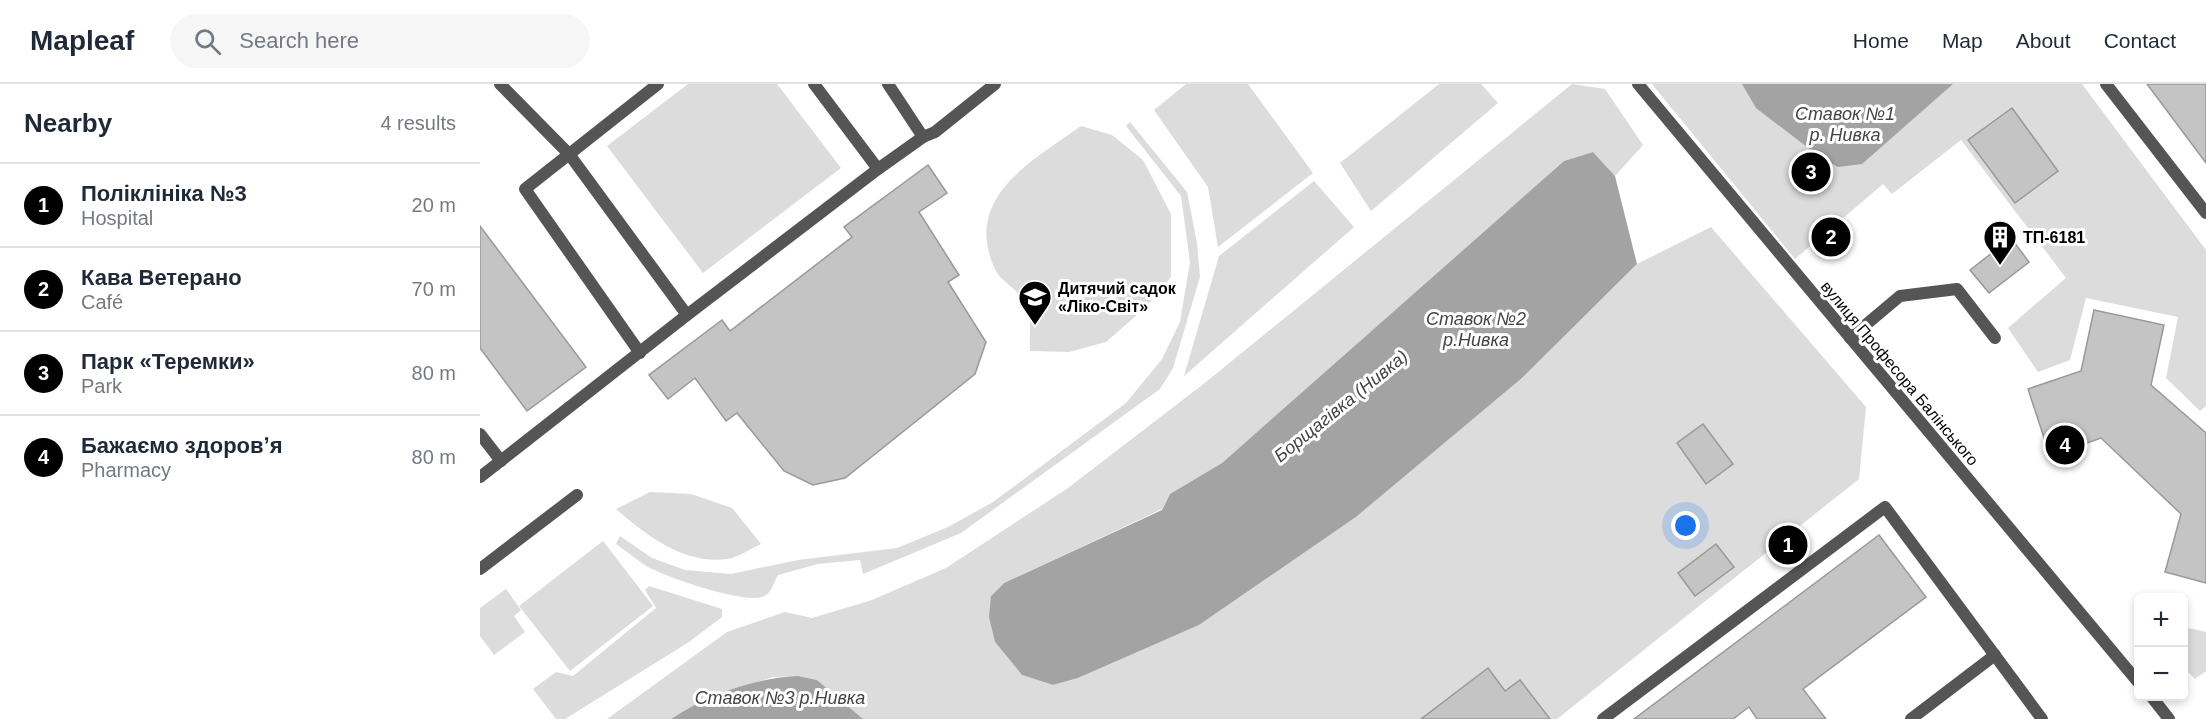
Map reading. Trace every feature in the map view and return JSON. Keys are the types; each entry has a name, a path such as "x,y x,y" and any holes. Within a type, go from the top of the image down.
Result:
{"street":[{"path":"500,84 569,154 687,315"},
{"path":"640,353 525,189 658,84"},
{"path":"814,84 878,169"},
{"path":"888,84 923,136"},
{"path":"480,477 878,169 923,136 935,132 995,84"},
{"name":"вулиця Професора Балінського","path":"1638,84 2134,676"},
{"path":"2106,84 2206,213"},
{"path":"1850,338 1900,296 1957,289 1995,338"},
{"path":"480,434 501,461"},
{"path":"480,569 577,495"},
{"path":"1603,719 1884,507 2042,719"},
{"path":"1911,719 1995,655"},
{"path":"2155,701 2169,719"}],"shaded area":[{"path":"688,84 777,84 841,168 703,273 607,146"},
{"path":"1186,84 1248,84 1313,173 1218,247 1208,187 1154,110"},
{"path":"1439,84 1481,84 1498,103 1371,211 1340,163"},
{"path":"1572,84 1605,89 1643,145 1615,176 1593,152 1564,161 1222,463 1170,494 1162,509 1004,583 991,596 995,642 1022,675 1053,685 1078,678 1199,625 1356,517 1522,378 1637,264 1711,227 1866,407 1859,479 1557,719 863,719 817,680 798,676 773,677 712,696 671,719 607,719 727,632 785,612 812,618 872,600 946,568 1068,488 1206,382"},
{"path":"1652,84 2082,84 2206,250 2206,406 2200,411 2166,378 2178,317 2086,298 2070,360 2038,372 2008,328 2066,278 1961,140 1892,194 1883,184 1795,259"},
{"path":"1130,122 1187,192 1197,243 1200,277 1173,368 1160,389 961,533 863,574 860,560 818,564 778,575 765,596 752,598 703,588 656,571 616,544 620,536 652,558 685,570 731,574 798,560 897,548 948,527 993,502 1126,403 1162,359 1180,322 1190,262 1181,196 1126,126"},
{"path":"1081,126 1112,135 1143,160 1171,214 1171,277 1146,307 1106,342 1069,352 1030,351 1029,310 1020,295 994,267 987,242 988,220 996,200 1008,183 1043,152"},
{"path":"1314,181 1354,227 1184,376 1219,256"},
{"path":"650,492 691,494 732,508 761,544 727,559 711,560 681,553 653,538 616,509"},
{"path":"603,541 653,606 570,671 519,606"},
{"path":"649,586 722,609 722,617 689,642 565,719 556,719 533,689 556,672 573,676 656,608 645,590"},
{"path":"506,589 521,610 514,616 525,632 494,655 480,636 480,608"},
{"path":"2188,628 2206,632 2206,671 2195,679 2188,672"}],"water":[{"name":"Ставок №1 р. Нивка","path":"1742,84 1953,84 1862,164 1838,167 1820,157 1756,108"},
{"name":"Ставок №2 р.Нивка","path":"1593,152 1615,176 1637,264 1522,378 1356,517 1199,625 1078,678 1053,685 1022,675 995,642 989,617 991,596 1004,583 1162,510 1170,494 1222,463 1564,161"},
{"name":"Ставок №3 р.Нивка","path":"798,676 817,680 863,719 671,719 700,702 732,689 765,680"}],"building":[{"path":"2147,84 2206,84 2206,163"},
{"path":"2012,108 2058,171 2015,203 1968,140"},
{"path":"928,165 947,193 919,212 959,275 948,282 986,342 975,374 845,478 813,485 784,471 737,413 726,421 695,378 668,399 649,375 722,320 730,331 852,237 844,227"},
{"path":"480,226 586,367 527,411 480,348"},
{"name":"ТП-6181","path":"2011,238 2029,262 1989,293 1970,270"},
{"path":"2094,310 2164,325 2151,385 2206,433 2206,583 2165,572 2181,514 2101,438 2050,456 2028,389 2081,371"},
{"path":"1703,424 1733,464 1706,484 1677,443"},
{"path":"1879,535 1926,597 1803,689 1826,719 1757,719 1749,707 1733,719 1634,719"},
{"path":"1716,544 1734,567 1695,596 1678,573"},
{"path":"1488,668 1505,691 1520,680 1550,719 1421,719"}],"place":[{"name":"Парк «Теремки»","path":"1811,172"},
{"name":"Кава Ветерано","path":"1831,237"},
{"name":"ТП-6181","path":"2000,266"},
{"name":"Дитячий садок «Ліко-Світ»","path":"1035,326"},
{"name":"Бажаємо здоровʼя","path":"2065,445"},
{"name":"Поліклініка №3","path":"1788,545"}],"water label":[{"name":"Борщагівка (Нивка)","path":"1341,406"}]}
